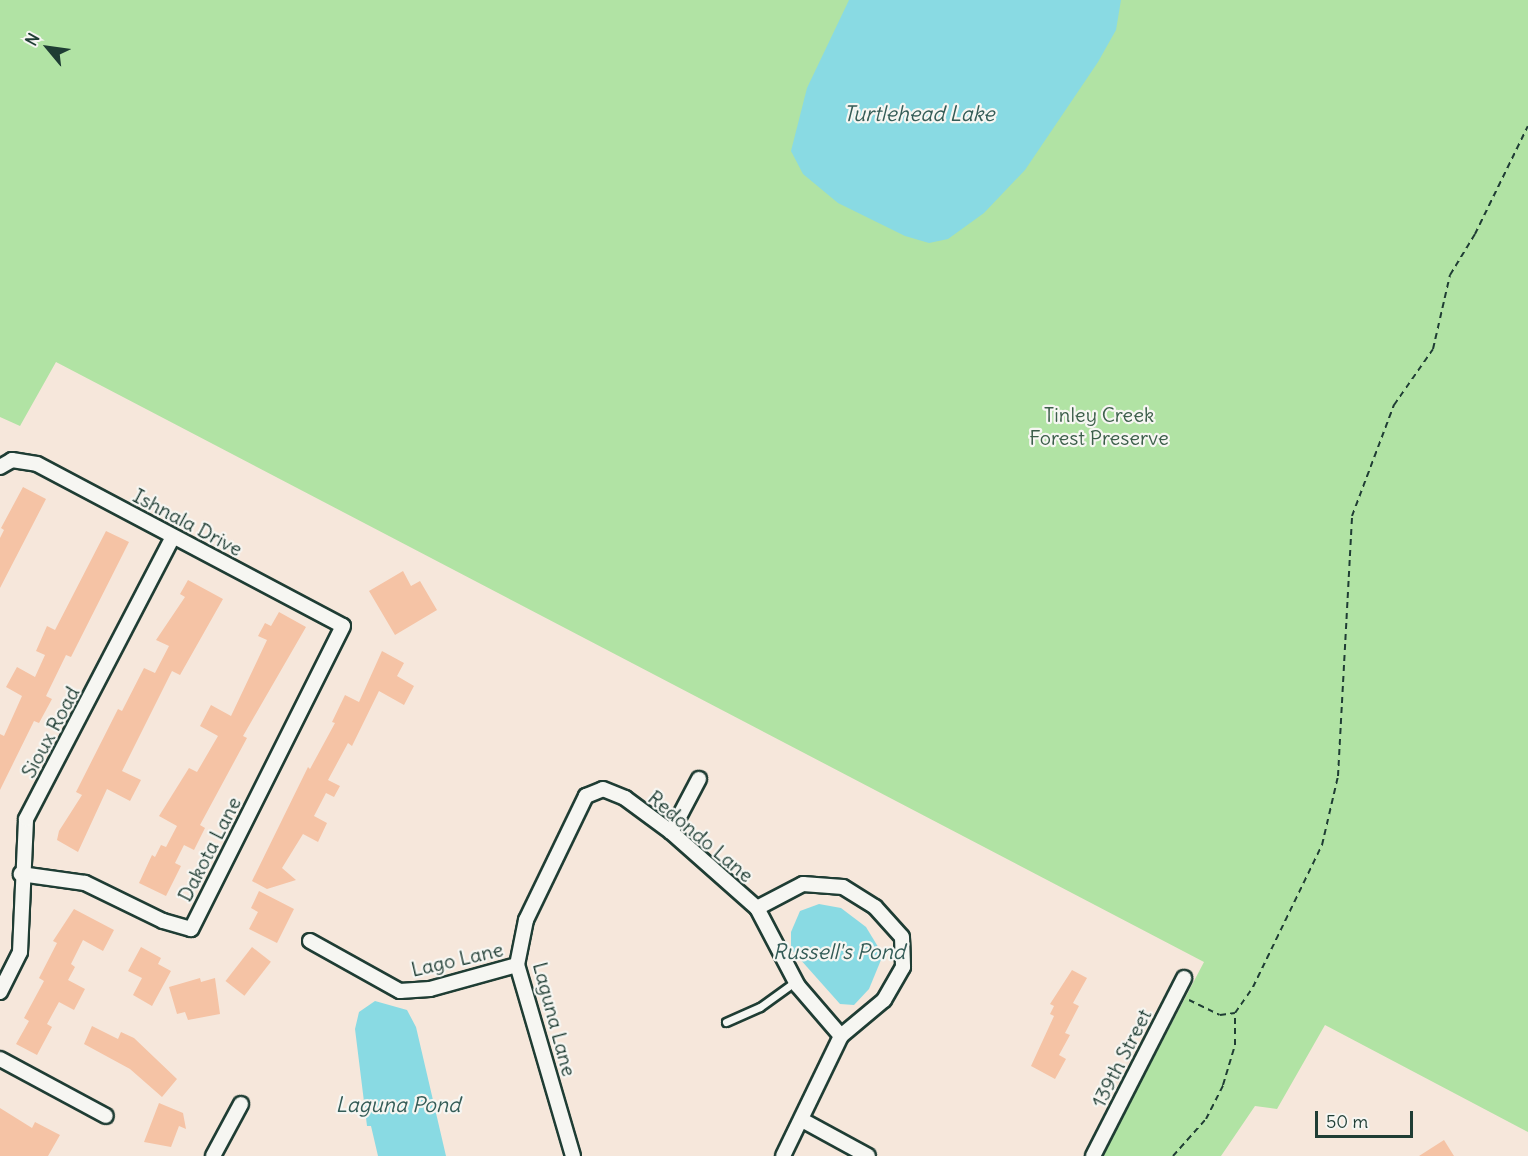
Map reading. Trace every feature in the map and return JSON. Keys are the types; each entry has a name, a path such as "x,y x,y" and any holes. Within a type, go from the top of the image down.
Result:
{"street":[{"name":"Ishnala Drive","path":"6,463 37,464 343,626"},
{"name":"Sioux Road","path":"0,992 20,952 21,874 26,819 173,537"},
{"name":"Dakota Lane","path":"21,874 85,883 163,921 191,929 343,626"},
{"path":"671,832 699,779"},
{"name":"Redondo Lane","path":"586,796 603,789 626,798 671,832 757,908 796,981 841,1036"},
{"name":"Laguna Lane","path":"573,1156 517,965 526,920 586,796"},
{"name":"Redondo Lane","path":"757,908 803,884 843,887 875,907 902,937 903,967 884,1000 841,1036 783,1156"},
{"name":"Lago Lane","path":"310,941 400,991 430,989 517,965"},
{"name":"139th Street","path":"1093,1156 1184,978"},
{"path":"0,1059 106,1116"},
{"path":"213,1156 241,1104"},
{"path":"802,1120 868,1156"}],"lane":[{"path":"726,1022 760,1007 796,981"}],"path":[{"path":"1173,1156 1206,1119 1223,1085 1235,1045 1235,1013 1253,987 1291,914 1322,846 1338,776 1352,516 1394,405 1434,349 1450,275 1475,234 1528,126"},
{"path":"1176,994 1220,1015 1235,1013"}],"green space":[{"name":"Tinley Creek Forest Preserve","path":"0,0 1528,0 1528,1132 1325,1025 1277,1109 1255,1106 1221,1156 1102,1156 1204,962 56,362 20,426 0,417"}],"water":[{"name":"Turtlehead Lake","path":"849,0 1121,0 1116,30 1098,62 1025,170 984,213 948,239 929,243 905,236 838,203 803,174 791,151 807,88"},
{"name":"Russell's Pond","path":"819,904 841,908 866,927 883,955 869,989 854,1005 840,1004 791,949 791,932 800,911"},
{"name":"Laguna Pond","path":"375,1001 407,1010 416,1027 446,1156 378,1156 371,1126 367,1126 355,1029 359,1012"}],"building":[{"path":"23,487 46,499 0,588 0,538 4,530 1,528"},
{"path":"106,531 129,542 71,657 66,655 46,696 52,699 39,723 34,721 0,790 0,734 4,736 22,696 6,687 17,667 35,677 45,655 36,651 47,626 55,630"},
{"path":"403,571 411,586 420,581 437,610 395,635 369,591"},
{"path":"188,580 223,599 180,675 172,671 122,771 141,780 130,801 107,789 78,852 57,840 59,831 82,795 76,792 118,709 122,711 144,668 155,673 169,646 156,640 185,597 180,594"},
{"path":"279,612 306,627 243,736 247,738 200,825 205,828 194,850 184,845 175,863 181,866 166,896 139,883 152,855 155,857 161,845 166,847 177,826 159,816 189,768 197,772 218,736 200,726 211,705 231,716 267,640 258,636 265,623 271,626"},
{"path":"382,651 404,663 397,676 414,686 404,705 379,691 352,746 348,743 328,780 340,786 334,797 326,793 314,816 327,823 318,842 303,834 282,868 296,880 267,889 252,881 308,767 310,769 335,723 332,722 345,695 359,702"},
{"path":"259,891 294,909 277,943 249,929 258,912 251,908"},
{"path":"74,909 114,930 103,951 83,940 71,964 75,967 68,980 85,989 74,1010 59,1002 47,1024 52,1027 37,1055 16,1044 29,1021 24,1018 44,981 39,978 57,943 53,941"},
{"path":"141,947 161,958 158,964 171,971 152,1006 133,995 142,978 128,971"},
{"path":"252,947 271,962 244,996 226,981"},
{"path":"1072,970 1087,978 1073,1003 1079,1006 1065,1033 1070,1035 1059,1055 1066,1059 1055,1079 1031,1066 1054,1016 1050,1014 1054,1006 1050,1004"},
{"path":"200,978 201,982 215,978 220,1014 188,1020 185,1012 177,1014 169,987"},
{"path":"92,1026 118,1039 121,1032 134,1038 177,1079 162,1097 130,1069 84,1044"},
{"path":"159,1103 183,1113 186,1129 179,1126 171,1147 144,1142"},
{"path":"0,1108 32,1128 35,1122 60,1135 48,1156 0,1156"},
{"path":"1444,1140 1454,1156 1419,1156"}]}
